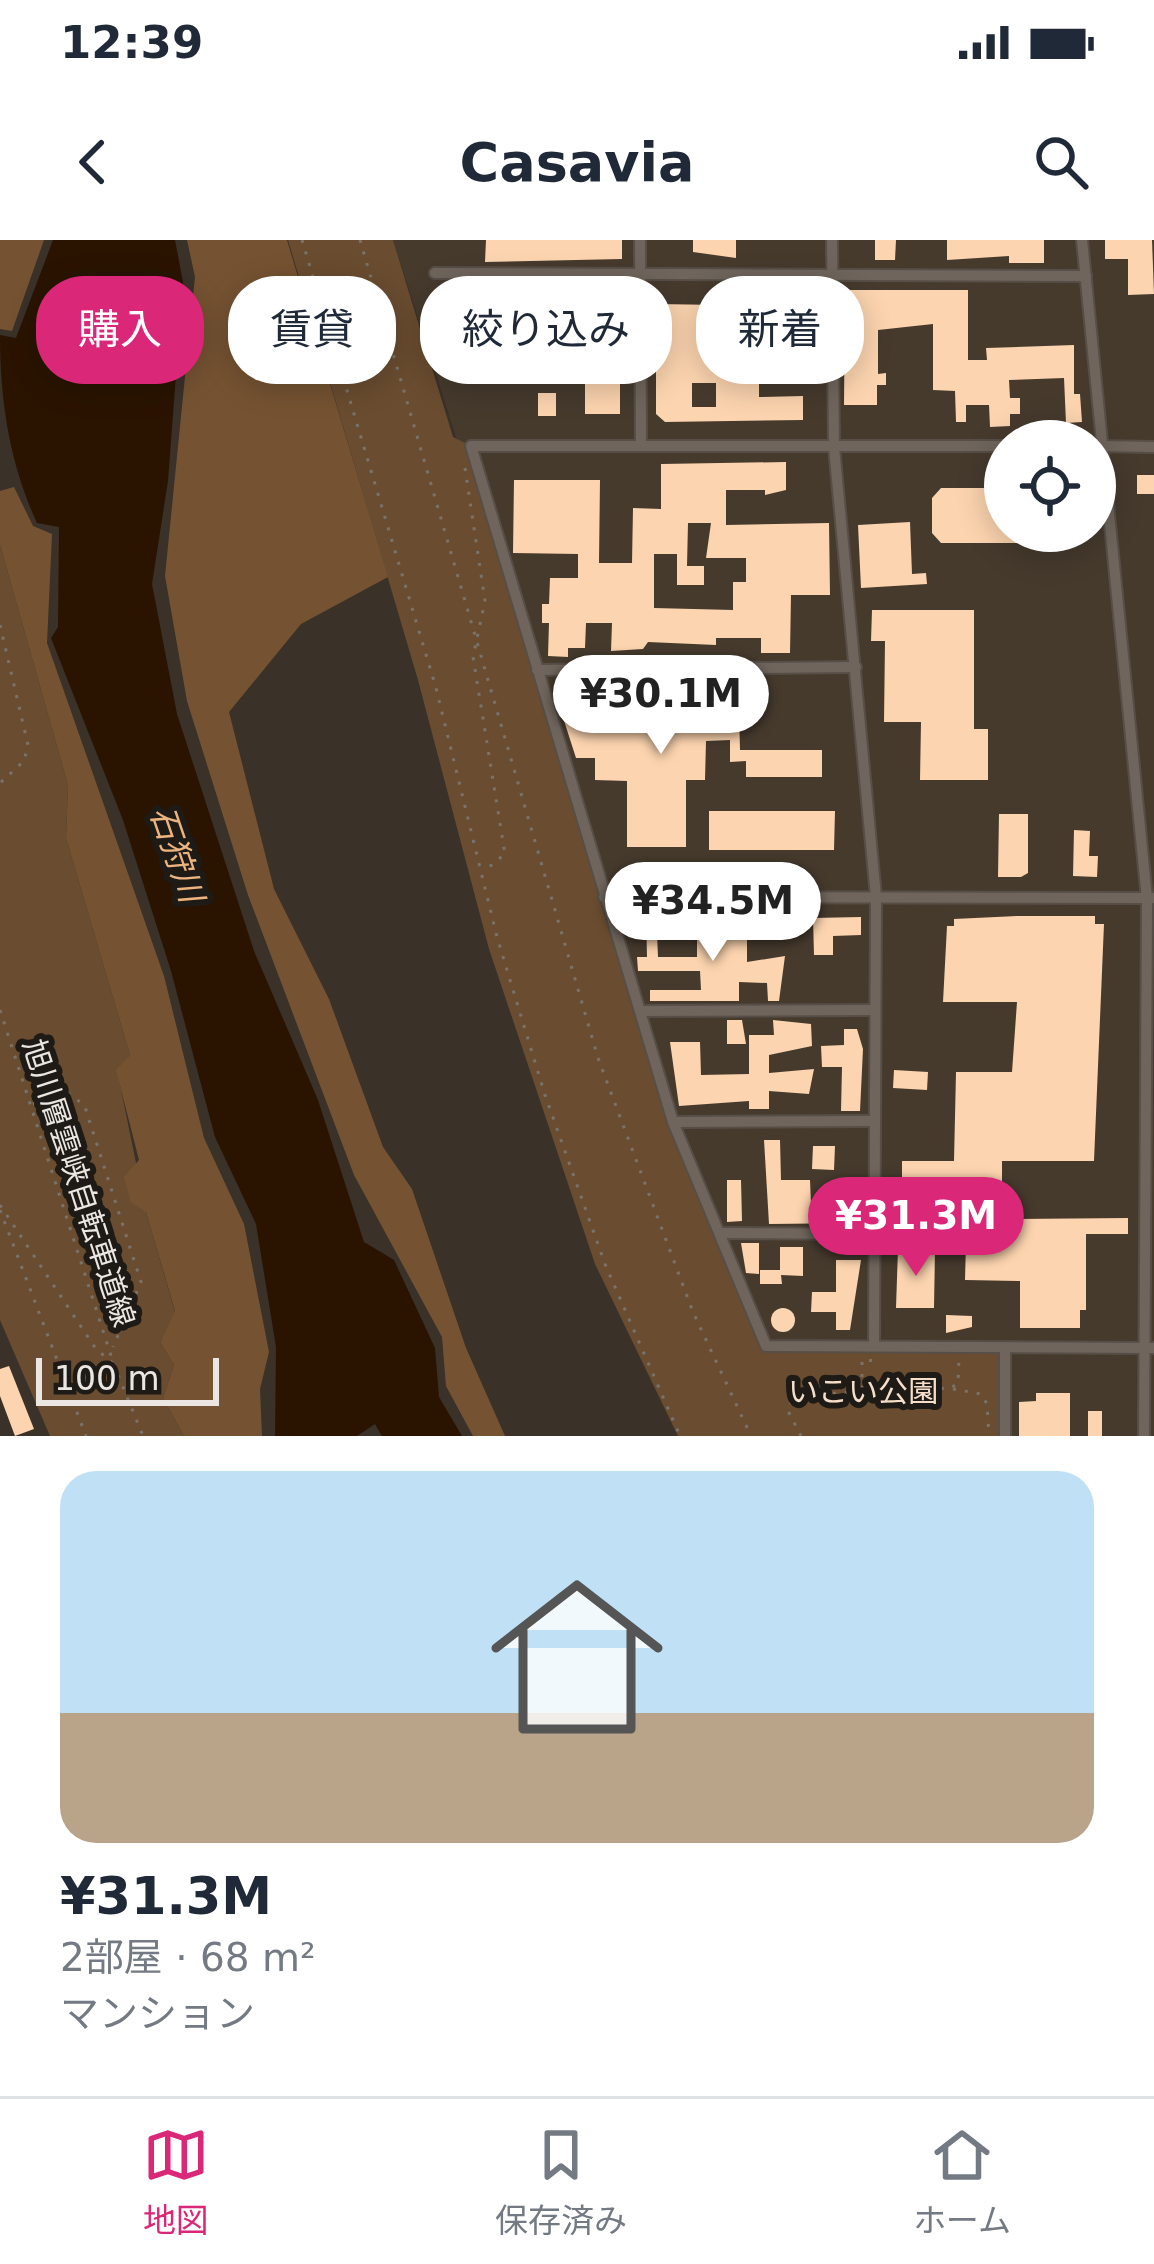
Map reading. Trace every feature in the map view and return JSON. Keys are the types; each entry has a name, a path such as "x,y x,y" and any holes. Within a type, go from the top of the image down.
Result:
{"street":[{"path":"435,273 640,276 640,240"},
{"path":"832,240 832,276 1086,275"},
{"path":"1082,240 1098,420"},
{"path":"641,384 641,444"},
{"path":"833,384 834,447 876,897 874,1346"},
{"path":"984,446 471,446 674,1122 766,1346 1149,1348"},
{"path":"1116,446 1154,447"},
{"path":"1112,552 1150,898 1149,1348 1144,1436"},
{"path":"537,670 856,668"},
{"path":"604,897 1150,898"},
{"path":"640,1011 875,1010"},
{"path":"674,1122 875,1121"},
{"path":"720,1233 874,1234"},
{"path":"1005,1348 1005,1436"}],"path":[{"path":"302,240 436,688 481,873 573,1179 680,1436"},
{"path":"361,240 598,1058 693,1312 752,1436"},
{"path":"474,454 463,478 484,592 473,657 505,854 481,873"},
{"path":"0,625 28,745 24,760 0,783"},
{"name":"旭川層雲峡自転車道線","path":"0,1010 114,1365 143,1436"},
{"path":"32,1105 70,1094 86,1107 141,1282 111,1349"},
{"path":"0,1208 96,1349 114,1365"},
{"path":"0,1208 86,1436"},
{"path":"951,1388 958,1382 960,1347"},
{"path":"862,1391 862,1360 880,1360"},
{"path":"801,1436 787,1409 796,1394 951,1388 981,1394 987,1404 989,1436"}],"shaded area":[{"path":"0,240 44,240 12,331 0,329"},
{"path":"187,240 287,240 298,276 228,276 228,384 330,384 388,577 301,624 229,712 274,889 329,999 383,1147 412,1189 466,1348 505,1436 473,1436 446,1386 442,1337 354,1175 248,895 187,701 165,576 184,384 204,384 204,276 195,276"},
{"path":"393,240 1154,240 1154,1436 1003,1436 766,1346 688,1161 439,384 672,384 672,276 420,276 420,324"},
{"path":"14,487 33,526 52,534 47,643 164,976 204,1138 244,1224 269,1352 260,1389 262,1436 184,1436 163,1398 174,1365 160,1342 175,1311 146,1212 131,1202 124,1177 139,1160 116,1070 130,1055 66,838 68,785 0,545 0,491"}],"green space":[{"name":"いこい公園","path":"288,240 393,240 420,329 420,384 437,384 453,437 471,446 673,1122 766,1346 1005,1348 1003,1436 678,1436 595,1264 489,949 418,680 331,384 396,384 396,276 299,276"},
{"path":"0,545 68,785 66,838 130,1055 117,1070 146,1212 175,1312 160,1342 174,1365 163,1398 184,1436 50,1436 0,1320"}],"water":[{"name":"石狩川","path":"53,240 175,240 182,276 39,276"},
{"name":"石狩川","path":"36,285 36,384 175,384 168,481 152,584 177,714 254,951 318,1100 364,1242 394,1260 435,1348 439,1397 462,1436 382,1436 375,1424 357,1436 275,1436 276,1347 256,1224 215,1137 171,971 123,820 51,638 58,627 59,527 37,523 8,430 0,335 16,338"}],"building":[{"path":"486,240 622,240 622,259 485,262"},
{"path":"693,240 736,240 736,258 693,252"},
{"path":"875,240 896,240 895,260 875,260"},
{"path":"947,240 1044,240 1044,263 1009,263 1009,256 947,260"},
{"path":"1105,240 1152,240 1154,294 1128,295 1128,259 1105,259"},
{"path":"864,290 968,290 968,360 987,360 986,348 1074,345 1074,394 1080,394 1082,420 1066,420 1064,378 1009,380 1010,398 1020,398 1020,414 1010,414 1010,420 990,420 989,405 966,405 966,422 956,422 955,391 933,390 933,324 878,330 878,374 886,373 886,385 877,385 877,405 844,405 844,384 864,384"},
{"path":"672,304 696,305 692,407 716,407 716,384 759,384 759,397 803,396 803,420 665,422 656,414 656,384 672,384"},
{"path":"585,384 620,384 620,414 585,414"},
{"path":"538,393 556,393 556,416 538,416"},
{"path":"786,462 786,490 765,495 765,490 726,490 726,525 829,523 830,595 791,595 790,653 761,653 761,638 716,638 716,645 648,642 643,649 611,651 612,623 586,623 585,648 568,648 568,657 548,656 549,623 542,623 542,604 549,604 550,578 578,578 578,554 513,553 514,480 600,480 599,563 632,563 633,508 661,509 661,464","holes":["688,523 711,523 706,558 746,558 746,582 733,582 733,610 654,608 654,554 677,554 677,585 704,585 704,566 687,566"]},
{"path":"1137,475 1154,475 1154,494 1137,494"},
{"path":"941,488 984,488 984,543 941,543 932,533 932,498"},
{"path":"910,522 912,574 926,573 927,584 861,588 858,525"},
{"path":"872,610 974,610 974,729 988,729 988,780 920,780 921,722 884,722 885,641 871,641"},
{"path":"593,679 614,683 614,706 663,707 662,719 716,719 716,712 739,711 740,750 822,750 822,777 746,777 746,761 730,762 730,740 706,741 705,780 686,780 686,847 627,847 627,781 595,780 595,758 576,758 559,705 556,685 593,684"},
{"path":"709,811 835,811 834,850 709,850"},
{"path":"999,814 1028,814 1028,873 1021,877 998,877"},
{"path":"1074,830 1090,831 1089,856 1098,856 1097,877 1073,876"},
{"path":"656,909 658,957 697,957 697,924 747,923 747,962 785,956 779,1001 768,1001 767,983 739,982 739,1001 650,1001 650,990 701,990 700,971 638,971 637,957 647,957 646,910"},
{"path":"1095,916 1095,924 1104,924 1094,1161 1002,1161 1002,1219 1128,1218 1128,1234 1086,1234 1086,1310 1080,1310 1080,1328 1020,1328 1020,1281 965,1280 966,1243 938,1243 938,1202 902,1202 902,1161 954,1161 956,1072 1012,1072 1017,1002 943,1002 947,926 954,926 954,919"},
{"path":"861,917 861,935 833,936 833,955 814,955 813,918"},
{"path":"727,1020 742,1020 746,1044 727,1044"},
{"path":"773,1020 811,1024 812,1046 769,1055 769,1073 814,1069 809,1094 769,1091 769,1109 749,1109 749,1101 679,1106 670,1042 700,1042 701,1075 749,1074 749,1035 774,1035"},
{"path":"844,1029 857,1029 863,1049 860,1111 841,1111 842,1067 822,1067 821,1046 844,1045"},
{"path":"894,1070 928,1072 927,1090 893,1088"},
{"path":"764,1140 780,1140 781,1180 810,1180 811,1204 835,1204 835,1180 845,1179 845,1202 860,1203 859,1223 769,1224"},
{"path":"813,1146 835,1146 834,1170 812,1169"},
{"path":"727,1180 741,1180 742,1221 727,1222"},
{"path":"741,1243 759,1243 759,1274 746,1273"},
{"path":"780,1247 803,1247 803,1276 781,1275 782,1284 760,1284 760,1270 780,1270"},
{"path":"898,1249 935,1250 934,1308 896,1308"},
{"path":"836,1260 861,1260 850,1330 836,1330 836,1312 811,1312 812,1292 836,1292"},
{"path":"783,1308 792,1311 792,1329 783,1332 774,1329 771,1320 774,1311"},
{"path":"946,1315 972,1316 972,1327 946,1333"},
{"path":"9,1366 34,1429 15,1436 0,1396 0,1369"},
{"path":"1036,1393 1070,1393 1070,1436 1019,1436 1019,1402 1036,1401"},
{"path":"1088,1411 1102,1411 1102,1436 1088,1436"}]}
